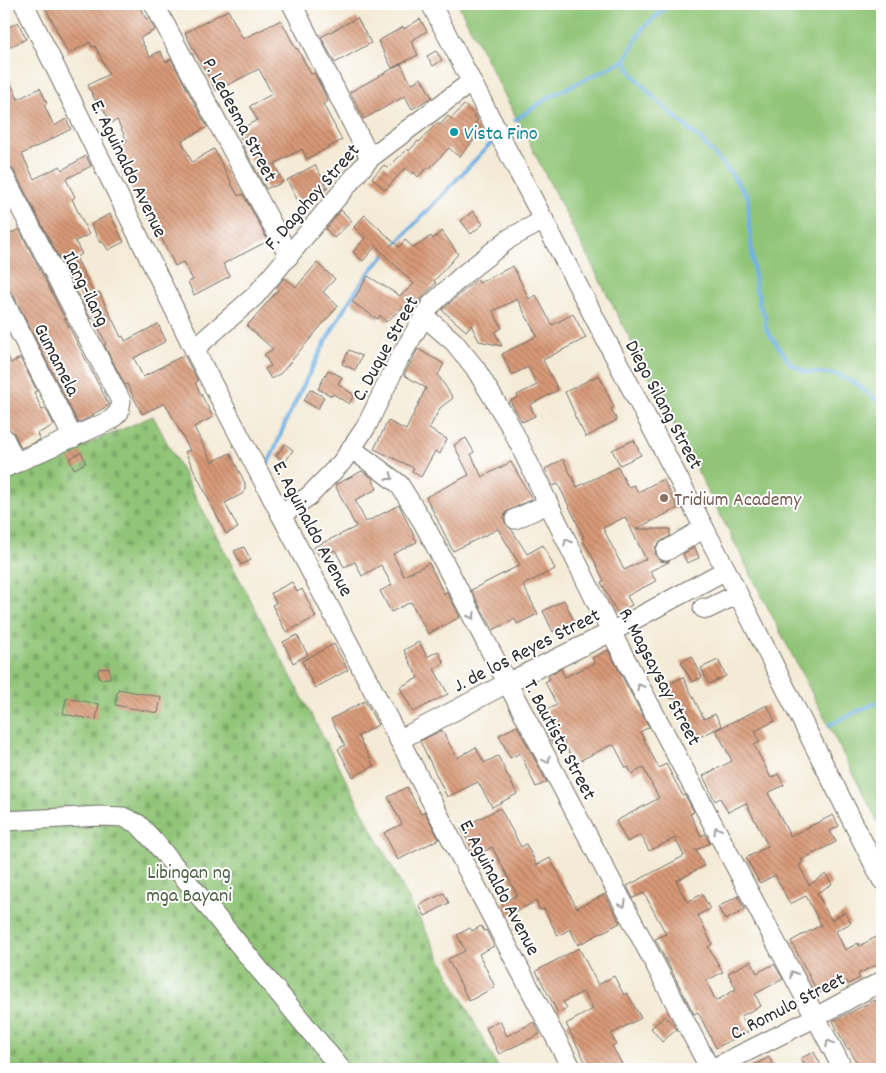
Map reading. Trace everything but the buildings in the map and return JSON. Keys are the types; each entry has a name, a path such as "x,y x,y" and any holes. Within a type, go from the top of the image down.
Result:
{"street":[{"name":"E. Aguinaldo Avenue","path":"24,4 194,349 572,1069"},
{"name":"P. Ledesma Street","path":"154,4 289,256"},
{"path":"292,4 370,158"},
{"name":"Diego Silang Street","path":"431,4 726,570 882,880"},
{"name":"F. Dagohoy Street","path":"194,349 254,296 370,158 471,82"},
{"name":"Ilang-ilang","path":"4,176 121,401 119,412 111,420 73,438"},
{"name":"C. Duque Street","path":"282,515 309,496 342,462 366,427 399,359 431,305 463,275 510,238 544,220"},
{"name":"Gumamela","path":"4,301 73,438"},
{"name":"R. Magsaysay Street","path":"424,316 454,342 475,368 511,427 611,632 843,1069"},
{"path":"4,438 10,465 73,438"},
{"name":"T. Bautista Street","path":"351,448 399,484 424,524 711,1069"},
{"path":"516,519 548,504"},
{"path":"666,551 704,528"},
{"name":"J. de los Reyes Street","path":"399,740 507,683 611,632 726,570"},
{"path":"703,608 708,609 738,594"},
{"path":"4,821 101,816 123,817 138,824 160,848 341,1069"},
{"name":"C. Romulo Street","path":"711,1069 816,1017 882,981"}],"green space":[{"path":"458,4 882,4 882,830"},
{"name":"Libingan ng mga Bayani","path":"153,416 499,1069 4,1069 4,480"}],"waterway":[{"path":"670,4 643,28 625,60 631,72 654,98 700,139 730,172 748,197 756,291 760,295 759,305 765,315 766,329 791,364 806,372 835,374 855,383 882,404"},
{"path":"515,120 551,96 625,60"},
{"path":"393,247 493,141"},
{"path":"266,466 288,417 335,325 368,274 388,252"},
{"path":"829,725 882,700"}],"place":[{"name":"Vista Fino","path":"454,132"},
{"name":"Tridium Academy","path":"664,498"}]}
